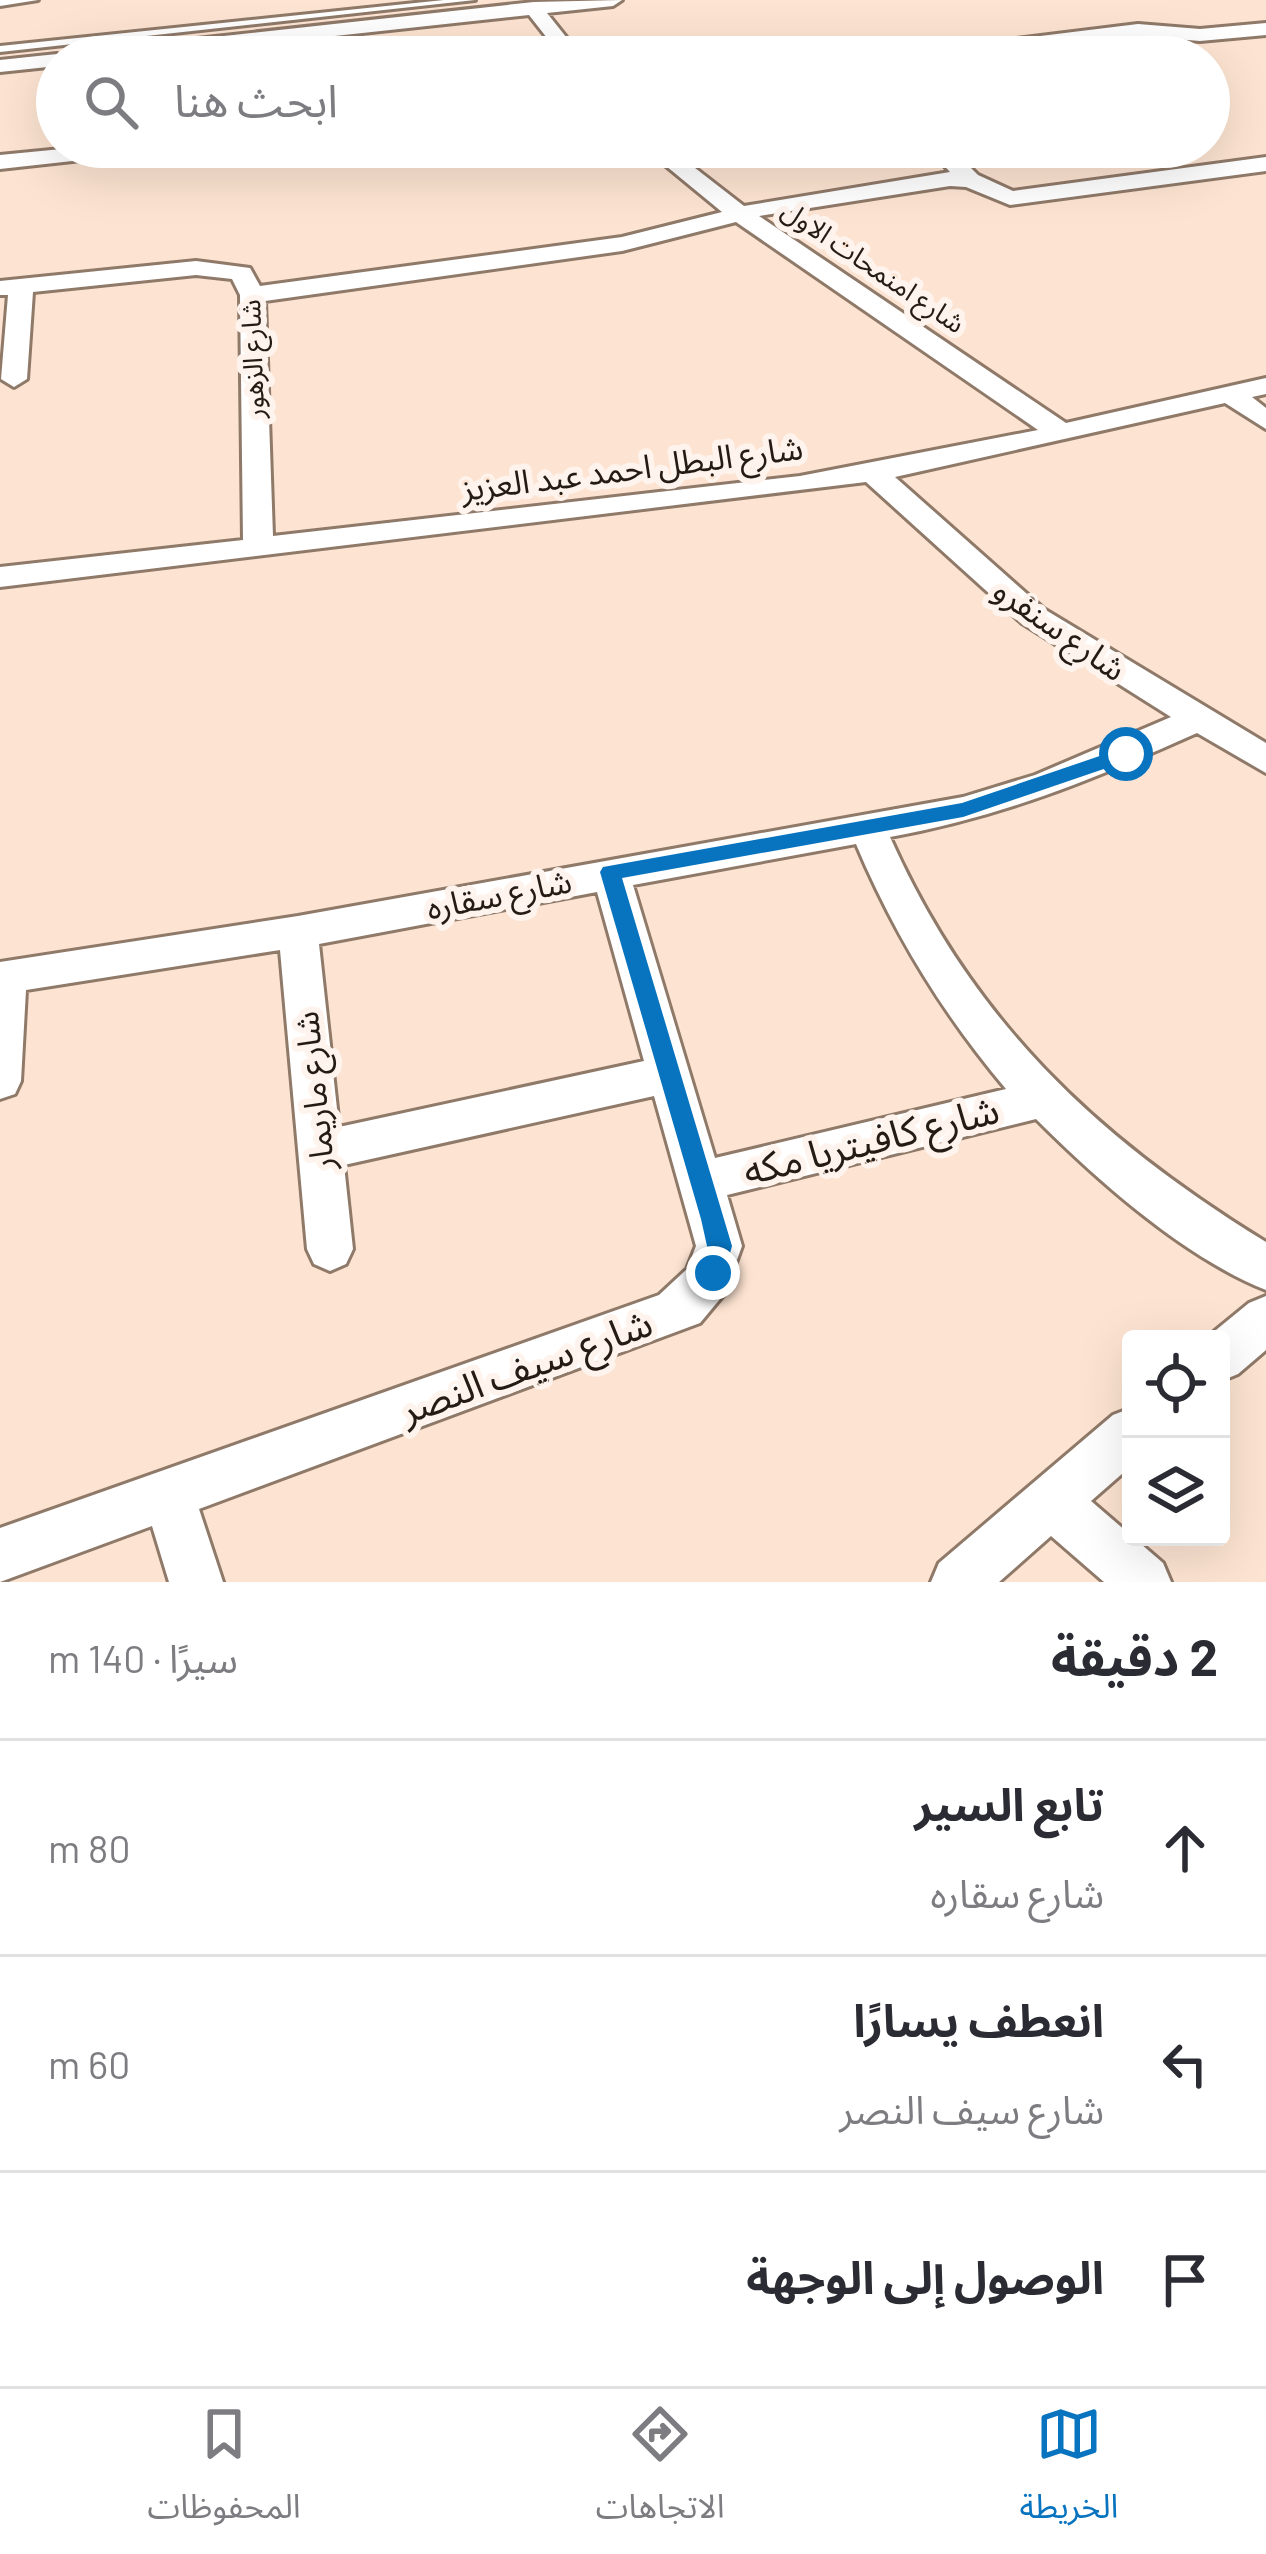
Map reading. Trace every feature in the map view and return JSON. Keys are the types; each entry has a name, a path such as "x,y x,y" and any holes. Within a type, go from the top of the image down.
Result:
{"street":[{"path":"278,36 613,0"},
{"path":"534,8 556,36"},
{"path":"1090,36 1138,30 1200,35 1266,29"},
{"path":"0,66 36,62"},
{"path":"0,162 36,158"},
{"path":"958,168 1000,197 1019,198 1266,164"},
{"name":"شارع امنمحات الاول","path":"681,168 741,214 1062,433"},
{"path":"252,295 622,244 741,214 868,191 970,180"},
{"name":"شارع الزهور","path":"10,287 223,268 241,273 252,295 258,547"},
{"path":"10,287 14,379"},
{"name":"شارع البطل احمد عبد العزيز","path":"0,577 724,495 873,473 1266,386"},
{"path":"1230,394 1266,421"},
{"name":"شارع سنفرو","path":"873,473 1003,594 1266,760"},
{"name":"شارع سقاره","path":"3,977 298,932 963,810 1048,784 1196,720"},
{"path":"868,829 892,893 928,960 977,1029 1040,1099 1118,1168 1207,1233 1266,1268"},
{"name":"شارع سيف النصر","path":"0,1555 673,1313 697,1297 719,1246 610,872"},
{"name":"شارع ماريمار","path":"298,932 330,1250"},
{"path":"0,1081 3,977"},
{"path":"320,1150 670,1074"},
{"name":"شارع كافيتريا مكه","path":"702,1181 1040,1099"},
{"path":"1230,1349 1266,1319"},
{"path":"958,1582 1125,1438"},
{"path":"168,1495 196,1582"},
{"path":"1052,1501 1144,1582"}],"lane":[{"path":"0,3 33,0"},
{"path":"132,36 470,0"},
{"path":"0,50 36,46"}],"route":[{"path":"713,1273 719,1246 713,1219 610,872 963,810 1126,754"}]}
